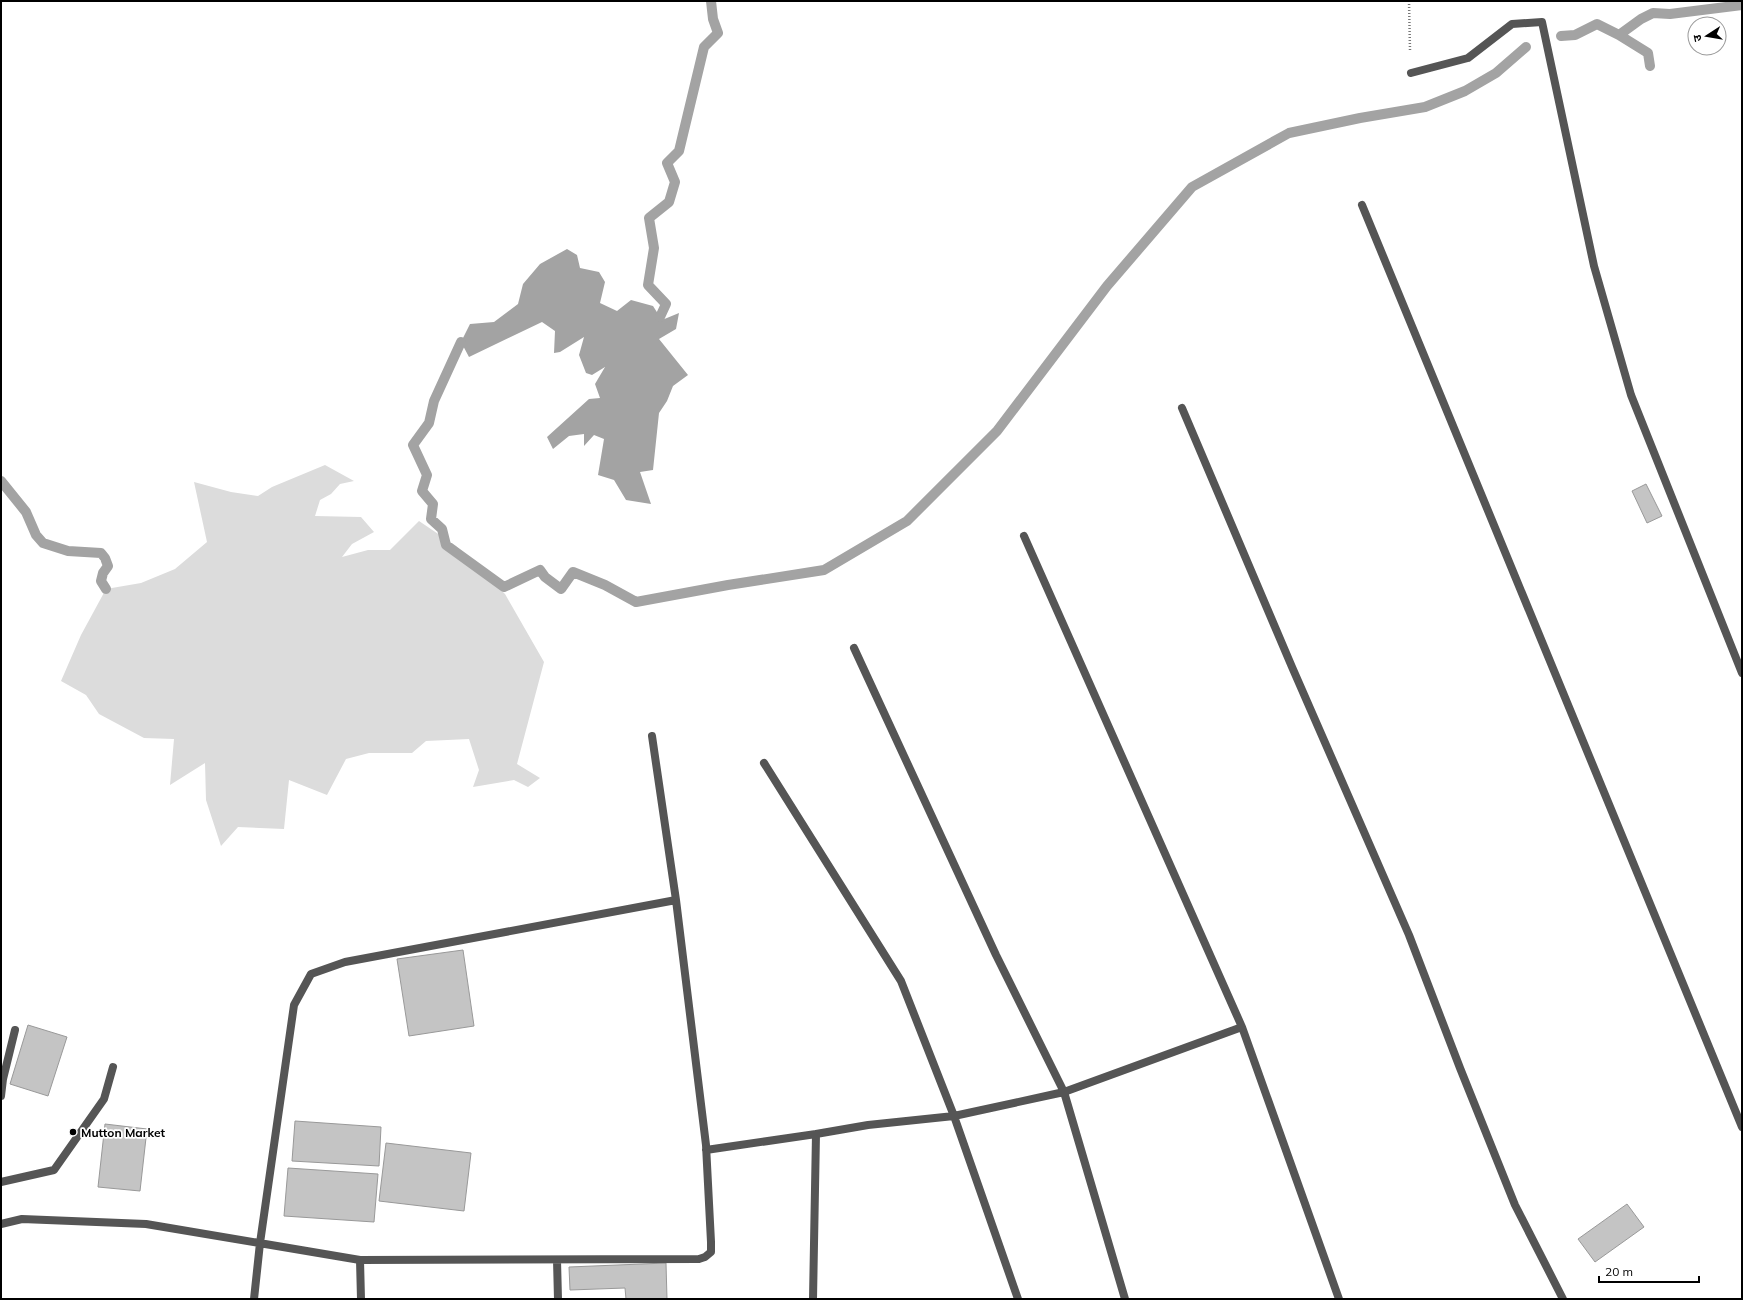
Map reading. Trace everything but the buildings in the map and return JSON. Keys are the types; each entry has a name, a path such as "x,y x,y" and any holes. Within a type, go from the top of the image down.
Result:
{"street":[{"path":"1411,73 1468,58 1512,24 1542,22 1594,266 1631,395 1742,673"},
{"path":"1362,205 1742,1127"},
{"path":"1182,408 1295,675 1409,935 1460,1068 1515,1204 1563,1299"},
{"path":"1024,536 1242,1027 1339,1299"},
{"path":"854,648 996,955 1064,1092 1125,1299"},
{"path":"1,1224 22,1219 146,1224 360,1260 699,1259 705,1257 711,1252 706,1150 676,900 652,736"},
{"path":"764,763 901,981 954,1116 1018,1299"},
{"path":"254,1299 260,1243 294,1005 311,974 345,962 676,900"},
{"path":"706,1150 868,1125 954,1116 1064,1092 1242,1027"},
{"path":"1,1096 3,1079 15,1030"},
{"path":"1,1182 54,1170 104,1099 113,1067"},
{"path":"813,1299 816,1134"},
{"path":"360,1260 361,1299"},
{"path":"557,1260 558,1299"}],"path":[{"path":"1408,1 1411,73"}],"shaded area":[{"path":"567,249 577,255 580,268 599,272 605,282 600,303 617,311 631,300 653,306 662,320 679,313 676,329 659,339 688,375 673,386 667,401 659,413 653,470 640,472 651,504 626,500 614,480 598,475 604,439 594,435 584,446 584,434 569,436 553,449 547,437 589,399 600,398 595,384 605,367 592,375 586,373 579,355 584,337 560,352 554,353 555,331 542,322 469,357 461,342 470,324 494,322 518,304 523,284 540,264"},
{"path":"325,465 354,481 340,484 331,494 320,500 315,516 361,517 374,532 352,544 342,557 368,550 390,550 419,521 456,546 505,594 544,662 517,764 540,778 528,787 514,780 473,787 479,770 469,739 426,741 412,753 369,753 346,759 327,795 289,780 284,829 238,827 221,846 206,800 205,763 170,785 174,739 144,738 99,714 86,695 61,681 81,635 106,589 141,583 175,569 207,542 194,482 231,492 258,496 272,487"}],"waterway":[{"path":"660,317 666,304 648,285 654,248 649,218 669,202 675,182 667,163 679,151 704,47 718,33 713,19 711,1"},
{"path":"1561,36 1575,35 1597,24 1619,35 1641,19 1653,13 1670,14 1742,5"},
{"path":"1619,35 1648,53 1650,66"},
{"path":"461,342 434,401 429,423 413,445 427,475 422,491 433,504 431,519 442,529 446,545 504,587 540,570 545,577 561,589 573,572 605,585 636,602 728,585 824,570 907,521 997,431 1107,286 1192,187 1289,133 1360,118 1425,107 1465,91 1496,73 1526,47"},
{"path":"1,481 26,512 36,535 43,543 68,551 101,553 108,566 103,573 101,581 106,589"}],"place":[{"name":"Mutton Market","path":"73,1132"}]}
